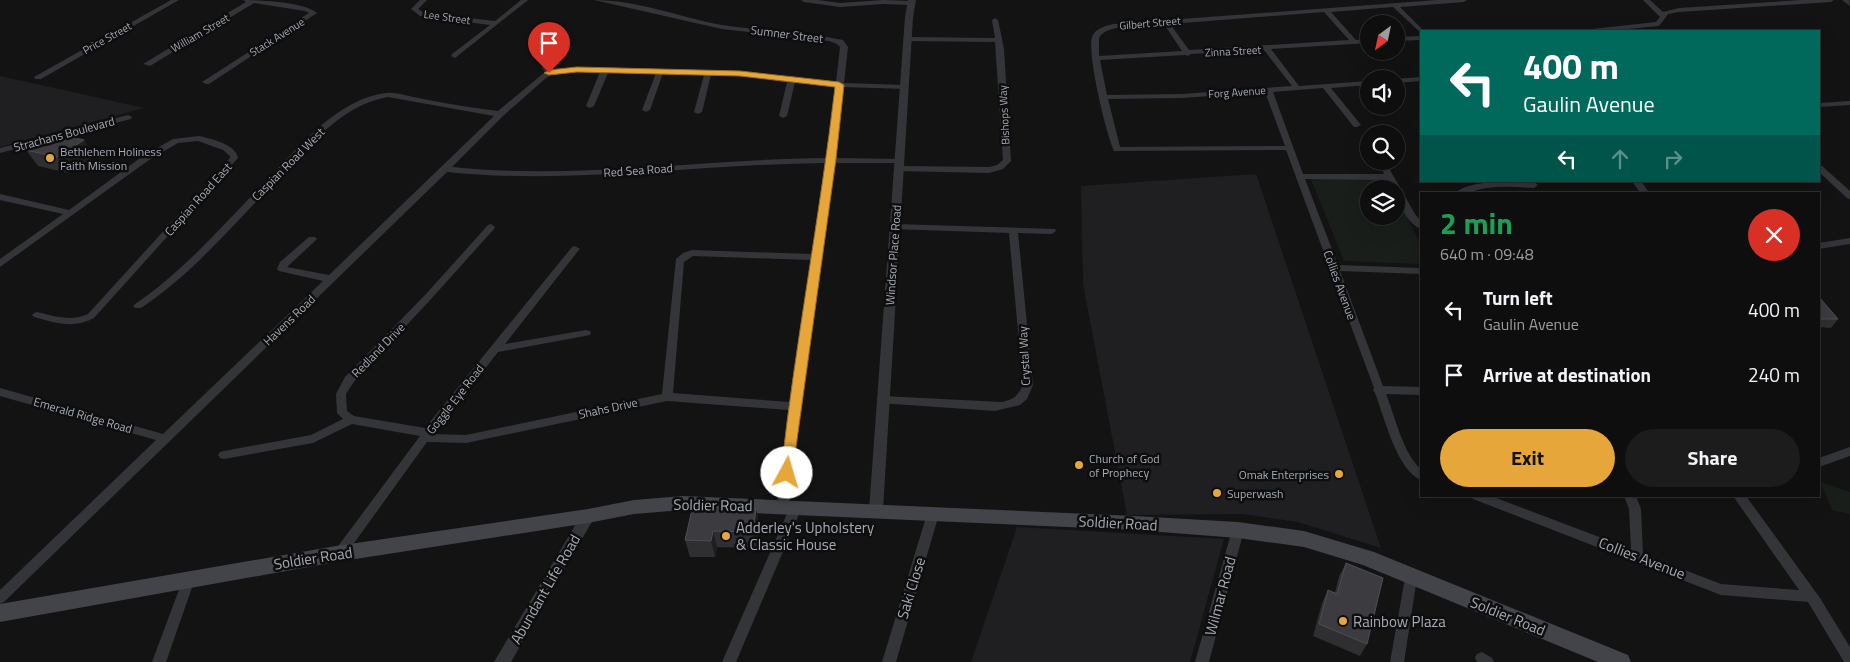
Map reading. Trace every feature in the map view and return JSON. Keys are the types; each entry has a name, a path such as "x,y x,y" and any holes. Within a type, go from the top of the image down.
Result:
{"main road":[{"name":"Soldier Road","path":"0,613 340,553 588,516 634,507 683,503 876,510 1238,530 1304,539 1367,558 1621,662"}],"street":[{"name":"Price Street","path":"38,77 176,0"},
{"name":"Lee Street","path":"424,0 414,9 422,15 495,23"},
{"path":"455,56 525,0"},
{"name":"Sumner Street","path":"597,0 722,27 835,40 844,47 831,159 794,406 790,507 729,662"},
{"path":"804,0 840,5 911,2"},
{"name":"Gilbert Street","path":"1290,148 1117,149 1104,97 1097,58 1095,38 1097,34 1106,27 1165,21 1464,0"},
{"path":"1646,0 1664,17"},
{"path":"1601,30 1658,24 1666,13 1678,10 1831,0"},
{"path":"1845,0 1850,4"},
{"name":"William Street","path":"147,64 253,1"},
{"name":"Stack Avenue","path":"206,82 314,13 307,10 253,1"},
{"name":"Windsor Place Road","path":"876,510 911,2"},
{"path":"1394,5 1420,30"},
{"path":"1326,10 1354,42"},
{"name":"Bishops Way","path":"899,165 989,170 1005,165 1007,161 1000,49 995,20"},
{"path":"1165,21 1188,54"},
{"path":"1658,24 1665,30"},
{"path":"564,35 546,68 549,73 577,70 660,71 792,78 839,85 905,87"},
{"path":"1405,39 1420,38"},
{"path":"907,39 998,40"},
{"name":"Zinna Street","path":"1097,58 1188,54 1360,42"},
{"path":"1267,49 1297,88"},
{"path":"590,106 605,70"},
{"path":"646,110 660,71"},
{"name":"Havens Road","path":"0,598 500,114 549,73"},
{"path":"698,112 708,73"},
{"path":"783,116 792,78"},
{"path":"1405,80 1420,79"},
{"name":"Forg Avenue","path":"1104,97 1182,96 1360,84"},
{"path":"1325,86 1357,125"},
{"name":"Collies Avenue","path":"1268,90 1402,453 1410,466 1420,474"},
{"name":"Caspian Road West","path":"138,306 160,291 186,268 320,131 358,104 380,95 388,95 500,114"},
{"path":"1820,105 1847,104 1850,110"},
{"name":"Strachans Boulevard","path":"0,151 128,117"},
{"name":"Caspian Road East","path":"0,264 146,158 176,141 199,138 226,148 234,155 234,158 204,193 91,316 82,322 71,322 37,315"},
{"name":"Red Sea Road","path":"445,169 478,174 533,175 831,159 899,165"},
{"path":"1820,169 1850,196"},
{"path":"1300,176 1388,174 1410,214 1420,225"},
{"path":"1637,182 1644,192"},
{"path":"1461,192 1471,188 1490,185 1533,183"},
{"path":"0,197 70,213"},
{"name":"Redland Drive","path":"351,420 342,414 340,404 341,394 349,380 430,296 491,227"},
{"path":"895,227 1052,231"},
{"name":"Crystal Way","path":"883,400 995,407 1012,405 1025,394 1028,385 1013,231"},
{"path":"312,239 283,264 282,269 331,279"},
{"path":"1820,246 1850,241"},
{"name":"Goggle Eye Road","path":"340,553 426,436 574,249"},
{"path":"667,397 679,261 686,255 692,254 816,256"},
{"path":"1333,268 1420,271"},
{"path":"494,349 586,333"},
{"path":"1378,390 1420,391"},
{"name":"Emerald Ridge Road","path":"0,392 166,439"},
{"name":"Shahs Drive","path":"426,436 466,439 667,397 794,406"},
{"path":"224,455 313,439 351,420 426,436"},
{"path":"1820,463 1850,451"},
{"name":"Collies Avenue","path":"1480,497 1727,590 1811,597"},
{"path":"1630,497 1635,509 1637,556"},
{"path":"1739,497 1811,597 1850,659"},
{"name":"Saki Close","path":"889,662 933,514"},
{"name":"Abundant Life Road","path":"502,662 588,516"},
{"name":"Wilmar Road","path":"1202,662 1238,530"},
{"path":"1397,662 1412,578"},
{"path":"159,662 189,579"}],"shaded area":[{"path":"0,76 82,94 144,108 0,147"},
{"path":"1256,174 1381,548 1298,522 1242,514 1127,515 1083,284 1081,186"},
{"path":"1310,177 1388,179 1360,180 1360,225 1405,225 1405,213 1420,244 1420,264 1344,261"},
{"path":"1820,482 1850,492 1850,514 1832,510"},
{"path":"1017,527 1224,539 1190,662 971,662"}],"building":[{"path":"70,137 84,140 57,157 26,150 47,139 62,142"},
{"path":"1820,298 1838,319 1820,319"},
{"path":"693,505 718,505 717,508 756,509 753,532 713,531 711,541 685,540"},
{"name":"Rainbow Plaza","path":"1346,563 1383,578 1367,644 1319,624 1328,590 1337,594"}],"place":[{"name":"Bethlehem Holiness Faith Mission","path":"50,158"},
{"name":"Church of God of Prophecy","path":"1079,465"},
{"name":"Omak Enterprises","path":"1339,474"},
{"name":"Superwash","path":"1217,493"},
{"name":"Adderley's Upholstery & Classic House","path":"726,536"},
{"name":"Rainbow Plaza","path":"1343,621"}],"route":[{"path":"549,73 562,70 577,70 740,74 792,78 839,85 831,159 794,406 787,473"}]}
